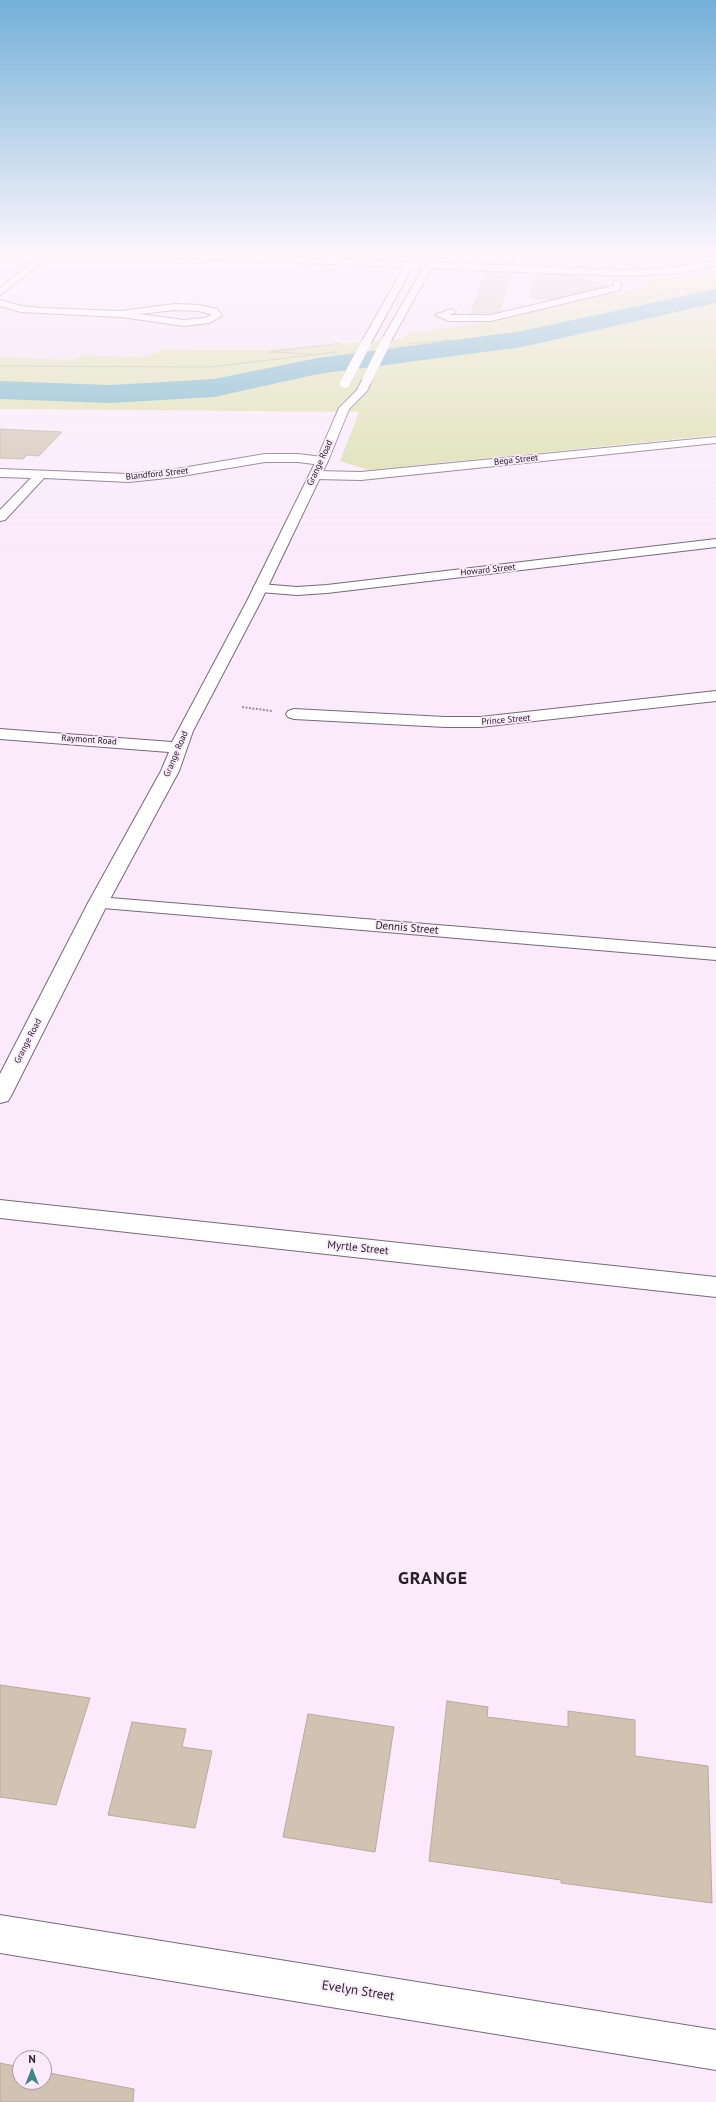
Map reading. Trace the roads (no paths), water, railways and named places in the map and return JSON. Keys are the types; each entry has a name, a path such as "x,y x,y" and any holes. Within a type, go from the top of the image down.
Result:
{"street":[{"path":"344,408 339,393 360,354"},
{"name":"Grange Road","path":"0,1096 98,903 170,771 188,726 260,588 322,461 344,408 362,391 380,354"},
{"name":"Bega Street","path":"315,475 361,476 716,440"},
{"name":"Blandford Street","path":"265,458 286,451 328,448"},
{"name":"Blandford Street","path":"0,473 144,477 265,458 298,458 322,461"},
{"path":"0,517 40,475"},
{"name":"Howard Street","path":"260,588 297,591 328,589 716,544"},
{"name":"Prince Street","path":"294,714 445,722 480,722 716,696"},
{"name":"Raymont Road","path":"0,734 179,748"},
{"name":"Dennis Street","path":"98,903 716,954"},
{"name":"Myrtle Street","path":"0,1209 716,1287"},
{"name":"Evelyn Street","path":"0,1934 716,2050"}],"waterway":[{"path":"0,390 110,394 214,388 318,366 408,354"}],"district":[{"name":"GRANGE","path":"433,1579"}]}
